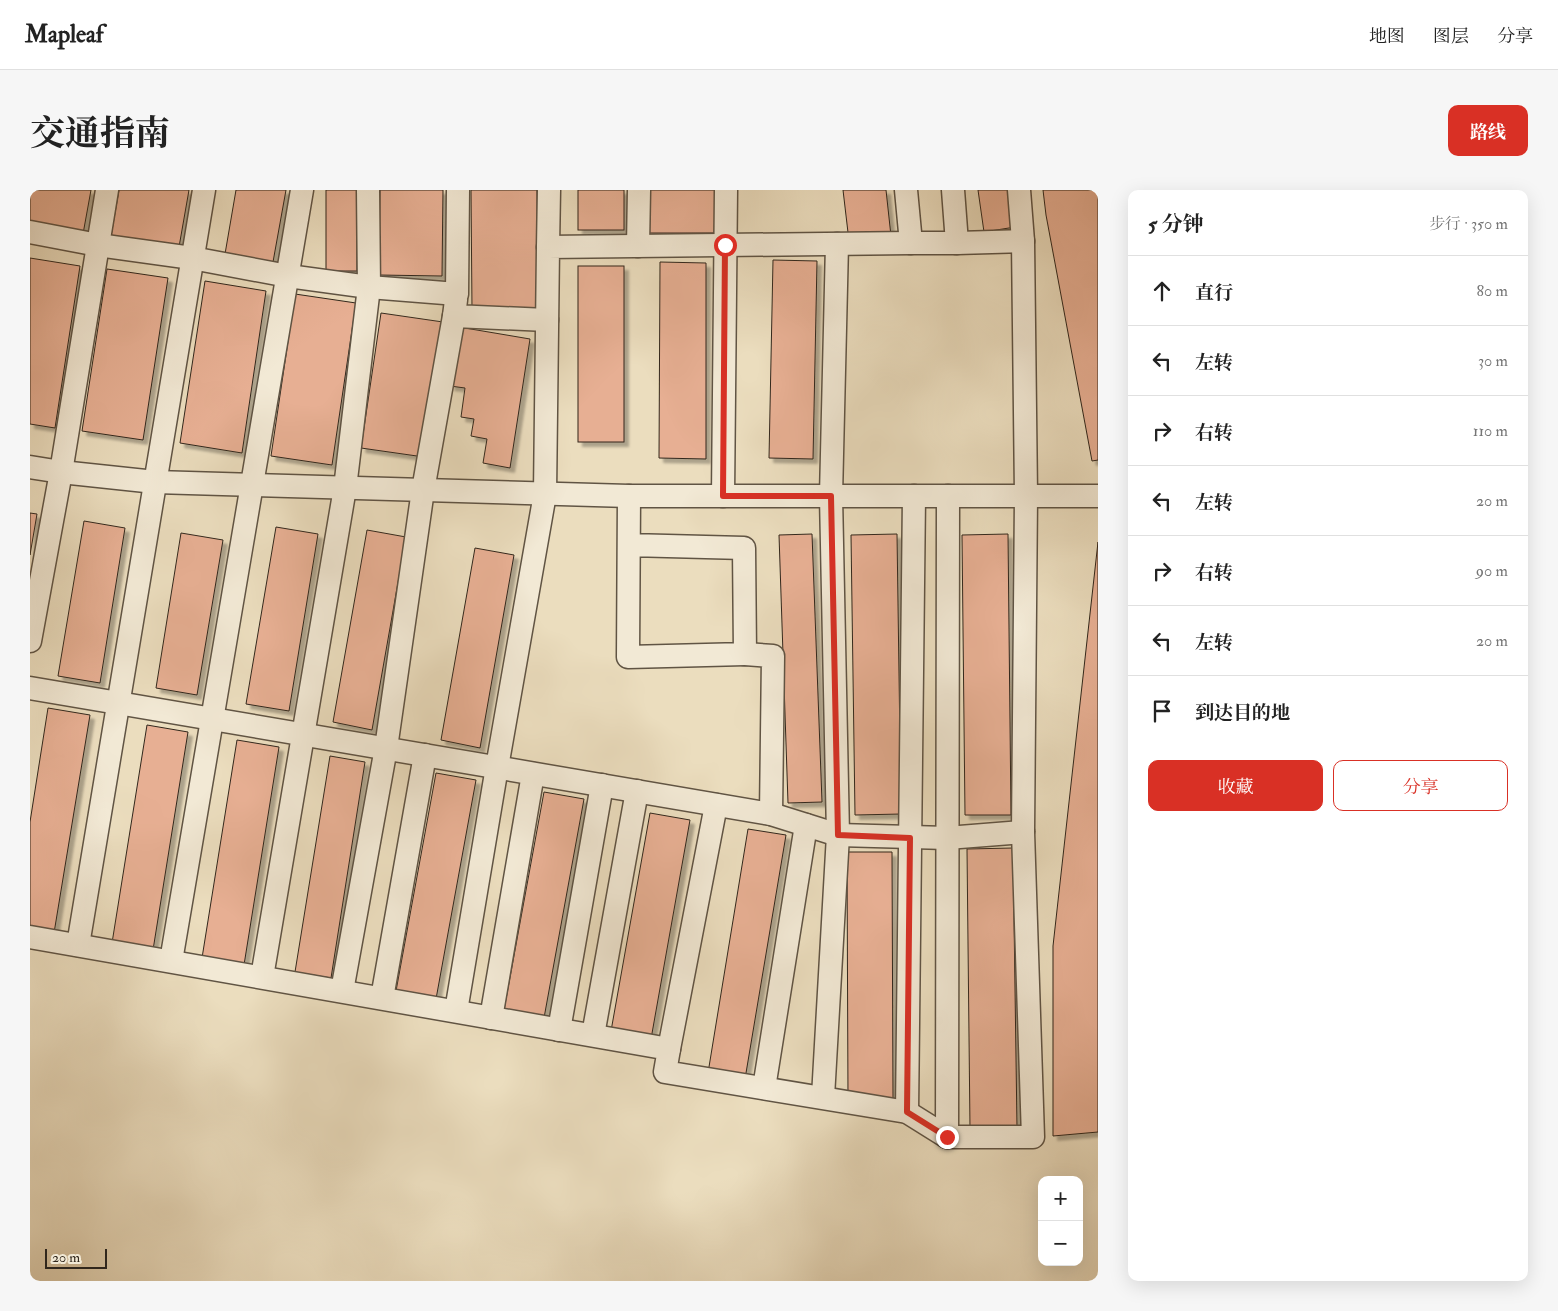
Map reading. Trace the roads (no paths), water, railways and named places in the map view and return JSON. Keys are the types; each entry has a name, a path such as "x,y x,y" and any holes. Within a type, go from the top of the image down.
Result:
{"street":[{"path":"30,641 61,472 108,190"},
{"path":"78,945 204,190"},
{"path":"171,961 302,190"},
{"path":"262,978 345,488 370,287 368,190"},
{"path":"342,991 386,748 423,490 455,305 458,190"},
{"path":"456,1011 545,494 550,190"},
{"path":"638,246 639,190"},
{"path":"723,496 726,190"},
{"path":"906,190 911,243"},
{"path":"953,190 957,243"},
{"path":"716,804 666,1072 907,1112 947,1137 1033,1137 1023,832 1026,496 1023,241 1018,190"},
{"path":"30,232 192,258 288,276 370,287 455,305 547,320"},
{"path":"548,247 1023,241"},
{"path":"823,1098 838,835 831,496 837,244"},
{"path":"30,467 155,482 545,494 629,496 1098,496"},
{"path":"629,496 628,657 745,654 773,656 771,814"},
{"path":"907,1112 914,496"},
{"path":"947,1137 948,496"},
{"path":"629,545 744,548 745,654"},
{"path":"30,688 771,814 838,835 948,838 1023,832"},
{"path":"382,998 425,755"},
{"path":"491,1018 534,774"},
{"path":"559,1030 602,785"},
{"path":"593,1035 637,791"},
{"path":"764,1088 806,825"},
{"path":"30,937 669,1049"}]}
